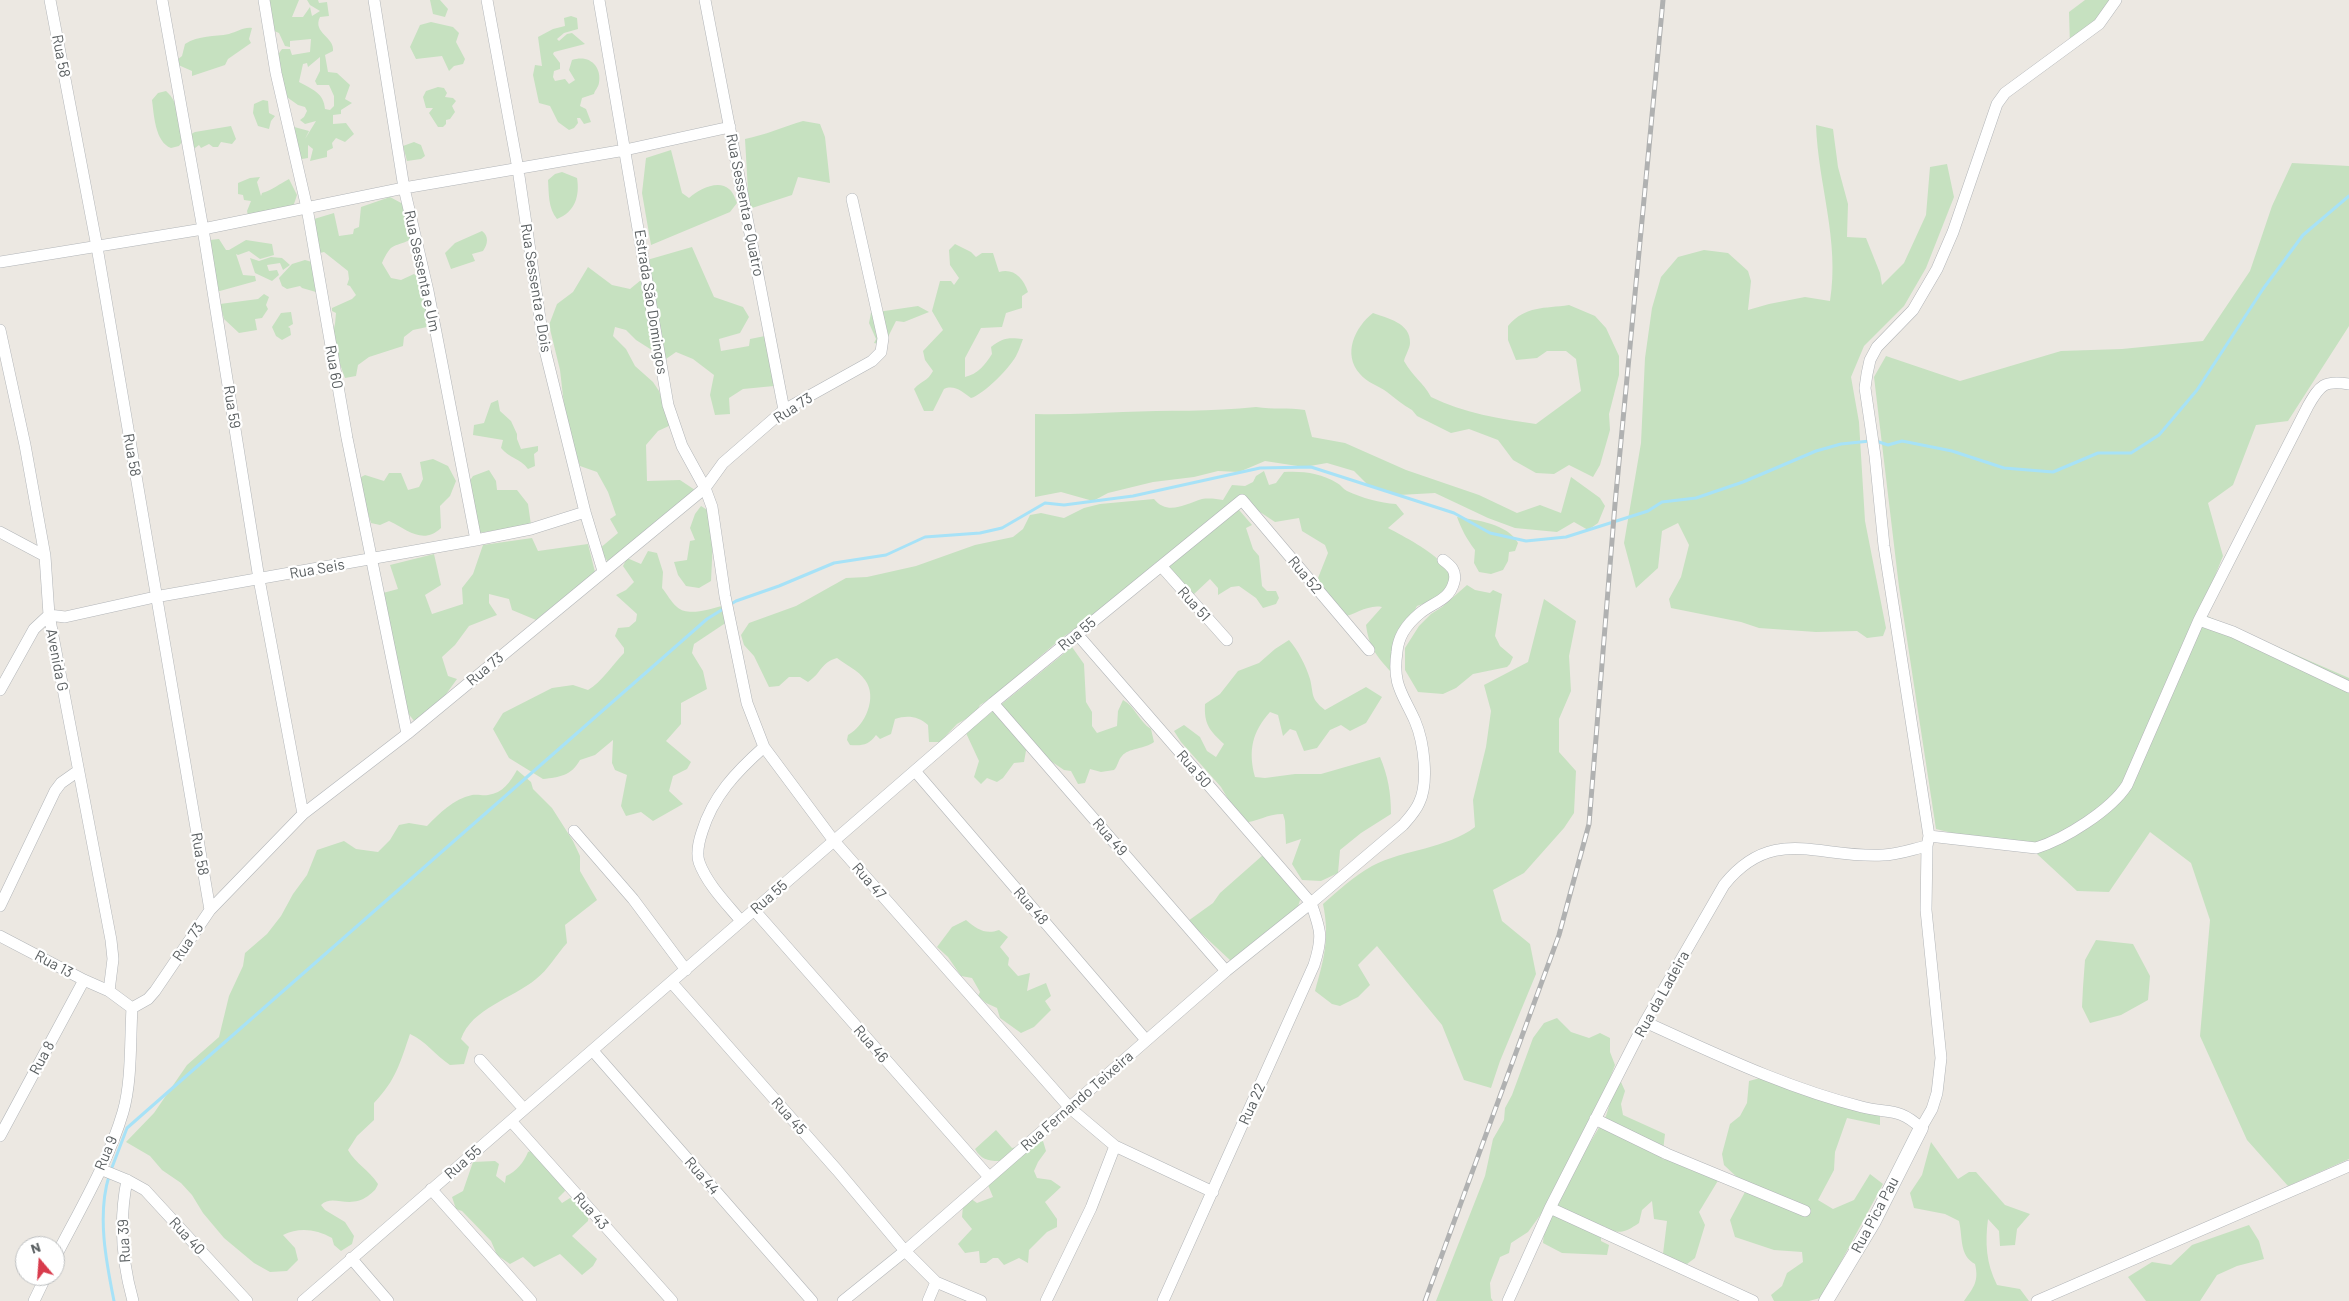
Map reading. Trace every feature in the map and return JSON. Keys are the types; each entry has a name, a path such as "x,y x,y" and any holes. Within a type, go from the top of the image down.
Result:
{"street":[{"name":"Rua 58","path":"50,0 97,247 210,910"},
{"name":"Rua 59","path":"162,0 203,229 259,579 303,814"},
{"name":"Rua 60","path":"264,0 276,73 307,208 346,438 407,734"},
{"name":"Rua Sessenta e Um","path":"374,0 404,188 428,291 476,540"},
{"name":"Rua Sessenta e Dois","path":"487,0 518,169 544,346 585,512 602,571"},
{"name":"Estrada São Domingos","path":"598,0 668,405 682,446 705,488 716,526 725,596 731,619"},
{"name":"Rua Sessenta e Quatro","path":"705,0 784,410"},
{"path":"1645,1022 1760,1074 1862,1107 1904,1114 1921,1128 1932,1109 1937,1093 1941,1058 1926,910 1928,841 1884,546 1872,431 1865,388 1870,360 1877,347 1913,310 1936,269 1953,232 1997,104 2005,93 2099,24 2116,0"},
{"path":"0,262 203,229 404,188 625,150 730,127"},
{"name":"Rua 73","path":"132,1008 148,999 155,991 210,910 303,814 407,734 602,571 705,488 723,463 784,410 872,361 881,352 883,338 852,199"},
{"name":"Avenida G","path":"0,330 26,446 45,556 49,615 111,940 113,959 109,991"},
{"name":"Rua da Ladeira","path":"1508,1301 1550,1208 1645,1022 1724,886 1735,872 1756,857 1779,848 1882,856 1928,841 2036,848 2047,844 2094,817 2120,796 2127,784 2200,620 2316,392 2321,386 2331,382 2349,384"},
{"name":"Rua 55","path":"303,1301 993,703 1242,500"},
{"name":"Rua 52","path":"1242,500 1369,650"},
{"name":"Rua Seis","path":"49,615 65,617 156,596 476,540 531,529 585,512"},
{"path":"0,532 45,556"},
{"name":"Rua Fernando Teixeira","path":"843,1301 905,1251 1226,971 1311,903 1403,825 1420,802 1424,772 1423,747 1415,720 1399,690 1396,680 1396,652 1399,639 1406,627 1420,613 1444,599 1452,589 1456,577 1452,567 1443,560"},
{"name":"Rua 51","path":"1162,567 1227,640"},
{"path":"0,690 34,629 49,615"},
{"name":"Rua 47","path":"731,619 747,703 764,747 834,841 1070,1108 1115,1146 1213,1192"},
{"path":"2200,620 2233,632 2349,687"},
{"name":"Rua 50","path":"1076,634 1311,903"},
{"name":"Rua 49","path":"993,703 1226,971"},
{"path":"741,921 704,876 698,859 698,843 708,812 721,790 739,769 764,747"},
{"path":"0,906 55,791 61,783 78,771"},
{"name":"Rua 48","path":"915,771 1146,1040"},
{"path":"574,831 633,899 686,970"},
{"name":"Rua 22","path":"1163,1301 1314,965 1321,945 1321,930 1311,903"},
{"name":"Rua 46","path":"754,910 989,1177"},
{"name":"Rua 13","path":"0,936 109,991 132,1008"},
{"name":"Rua 8","path":"0,1136 84,980"},
{"name":"Rua 45","path":"672,983 837,1170 905,1251 936,1282"},
{"name":"Rua 9","path":"65,1240 104,1171 124,1111 132,1008"},
{"name":"Rua 44","path":"593,1051 812,1301"},
{"path":"480,1060 524,1109"},
{"name":"Rua 43","path":"510,1120 672,1301"},
{"path":"1595,1120 1667,1154 1805,1211"},
{"name":"Rua Pica Pau","path":"1826,1301 1873,1223 1921,1128"},
{"path":"1046,1301 1091,1208 1115,1146"},
{"path":"2037,1301 2349,1166"},
{"name":"Rua 40","path":"104,1171 125,1179 145,1190 247,1301"},
{"name":"Rua 39","path":"125,1179 123,1229 127,1279 133,1301"},
{"path":"431,1189 530,1301"},
{"path":"1550,1208 1753,1301"},
{"path":"351,1258 388,1301"},
{"path":"928,1301 936,1282 980,1301"},
{"path":"34,1301 41,1286"}],"green space":[{"path":"268,0 299,0 292,17 303,17 310,7 312,16 320,11 310,5 307,0 318,0 319,3 327,2 329,16 320,17 318,22 321,31 333,46 333,51 325,55 328,72 337,73 350,85 345,99 352,103 341,110 341,114 333,115 333,124 346,123 354,134 345,142 336,138 332,143 333,148 327,151 327,157 310,161 313,149 308,145 308,158 296,157 287,125 309,131 305,139 316,121 305,124 300,120 307,111 305,107 298,105 284,95 277,56 282,49 290,49 292,55 310,52 311,39 290,41 290,47 285,46 279,33 272,30","holes":["320,57 320,71 315,81 317,85 329,85 334,96 334,106 330,110 325,109 320,95 299,82 303,64 307,63 308,67"]},
{"path":"430,0 440,0 448,9 445,17 433,14"},
{"path":"2085,0 2116,0 2070,47 2069,12"},
{"path":"571,16 577,18 578,29 564,33 557,39 559,41 567,34 572,33 585,44 554,52 553,54 560,63 560,69 554,71 553,77 555,81 565,79 569,84 575,80 569,70 572,60 584,59 589,60 596,67 599,85 594,94 582,98 580,106 586,109 591,122 584,124 580,118 577,118 578,123 569,130 558,122 550,106 539,103 533,75 535,65 542,66 538,37 553,29 565,26 564,18"},
{"path":"431,22 453,27 459,33 456,42 465,59 463,64 454,66 449,71 442,56 416,59 410,47 420,25"},
{"path":"252,28 249,39 251,43 228,59 225,65 192,76 192,71 176,64 177,60 182,56 185,44 190,41"},
{"path":"438,87 444,88 447,93 445,97 453,98 456,101 452,106 455,112 450,119 446,120 446,124 443,127 438,127 429,113 433,108 426,108 423,97 426,91"},
{"path":"166,91 177,107 184,139 179,146 171,148 166,145 158,134 152,100 158,93"},
{"path":"263,100 268,101 269,113 275,116 271,121 269,129 258,126 253,113 254,104"},
{"path":"803,121 820,124 825,137 830,183 798,177 792,195 749,209 745,139"},
{"path":"1816,125 1833,129 1838,167 1848,204 1847,237 1866,238 1880,273 1882,285 1904,263 1926,215 1930,167 1947,164 1954,197 1926,268 1904,306 1864,346 1851,377 1859,422 1865,521 1886,628 1883,636 1867,638 1857,631 1816,632 1759,628 1741,622 1671,608 1669,599 1681,577 1689,545 1678,523 1662,531 1658,568 1636,588 1624,543 1641,443 1645,358 1652,308 1661,277 1678,257 1704,250 1728,253 1748,271 1751,281 1748,310 1805,297 1830,301 1832,256"},
{"path":"231,126 236,139 232,144 221,142 218,147 213,147 209,144 201,148 199,145 195,148 192,145 191,134 195,132"},
{"path":"414,142 421,145 425,156 421,159 407,161 403,146"},
{"path":"671,150 682,193 689,198 703,189 719,185 730,190 737,203 730,212 651,245 642,193 646,158"},
{"path":"2292,163 2349,166 2349,326 2288,421 2256,425 2233,485 2208,503 2223,556 2200,613 2349,678 2349,1159 2288,1186 2247,1140 2200,1036 2210,920 2191,863 2150,832 2109,892 2077,891 2037,854 1936,829 1899,587 1874,377 1886,356 1960,381 2061,351 2122,349 2203,341 2250,271 2272,206"},
{"path":"562,172 577,178 578,191 572,208 557,219 550,206 548,180 555,174"},
{"path":"260,177 257,182 261,196 262,193 273,189 289,179 297,195 293,207 248,215 247,211 251,201 244,200 243,195 238,194 238,183 250,178"},
{"path":"390,197 403,204 413,235 410,240 391,249 382,263 391,278 401,280 414,274 424,283 427,327 413,330 404,337 403,346 369,357 358,365 356,376 345,378 331,340 336,313 332,311 332,308 352,299 356,295 350,286 347,285 349,279 348,271 324,252 320,253 314,219 334,213 339,236 353,234 354,229 359,227 361,207"},
{"path":"482,231 486,235 487,243 483,251 472,254 475,261 451,269 445,253 455,243"},
{"path":"219,239 226,250 246,240 272,244 274,255 260,259 249,251 236,254 243,275 255,276 256,281 209,294 202,261 210,240"},
{"path":"955,244 971,252 976,257 982,253 993,253 999,272 1009,271 1017,275 1021,278 1028,292 1022,296 1022,308 1006,313 1002,327 981,328 965,358 965,377 974,374 984,365 992,354 991,347 995,344 1006,339 1023,339 1017,354 1009,366 983,392 971,398 958,389 951,387 944,389 933,411 924,411 914,389 929,377 933,371 925,360 923,351 943,330 932,311 940,281 951,281 954,285 959,278 950,265 949,250"},
{"path":"692,247 714,297 743,307 749,317 740,333 719,339 721,351 749,346 750,339 765,336 774,386 743,389 729,398 730,414 715,415 710,395 714,375 693,359 676,352 666,359 636,340 626,330 615,327 613,336 626,349 635,366 653,382 659,391 671,425 658,431 646,445 647,481 680,480 695,490 608,562 599,549 618,533 610,519 616,515 608,492 597,472 580,466 566,422 560,370 549,325 557,304 573,292 588,267 612,285 630,289 641,280 647,260"},
{"path":"271,257 282,258 290,265 283,270 280,263 267,265 269,271 277,270 279,275 272,281 255,273 250,258 259,261"},
{"path":"305,260 312,262 317,288 316,292 300,286 287,289 282,286 279,278 292,264"},
{"path":"264,294 269,297 266,305 268,309 262,318 255,319 257,330 239,333 224,319 220,304 258,299"},
{"path":"1569,305 1595,316 1606,328 1619,356 1619,375 1609,414 1610,430 1600,465 1593,477 1569,465 1554,474 1536,473 1513,460 1498,440 1469,429 1451,433 1417,416 1412,410 1366,379 1360,374 1352,358 1353,341 1361,326 1373,313 1385,317 1397,322 1407,331 1410,343 1404,361 1431,397 1469,411 1536,424 1581,391 1576,359 1566,351 1547,351 1537,358 1516,360 1508,340 1508,326 1522,314 1529,311"},
{"path":"918,306 929,312 904,322 896,321 884,345 874,343 876,339 869,323 871,313"},
{"path":"291,312 293,324 288,327 290,328 291,335 282,340 276,336 272,327 281,313"},
{"path":"498,400 500,411 511,421 521,449 538,446 538,451 534,454 535,466 528,469 522,462 507,454 501,448 503,440 473,435 474,425 484,423 491,403"},
{"path":"1256,407 1305,410 1312,437 1345,443 1406,470 1479,495 1517,513 1540,505 1561,513 1571,477 1600,498 1605,506 1598,523 1588,530 1574,522 1557,532 1515,528 1488,518 1435,493 1399,495 1369,486 1354,471 1327,463 1304,467 1265,461 1239,472 1218,471 1194,477 1153,482 1108,493 1093,501 1061,492 1035,497 1035,414"},
{"path":"433,459 448,466 456,481 450,496 440,506 441,528 434,533 422,536 409,532 389,521 380,525 371,523 357,479 365,475 384,481 389,473 401,473 408,490 419,487 423,479 420,462"},
{"path":"489,470 496,481 497,490 517,490 528,504 531,525 478,533 466,486 473,476"},
{"path":"1264,471 1269,485 1276,483 1284,472 1312,473 1325,477 1359,496 1396,504 1404,514 1388,528 1432,554 1443,565 1450,576 1449,586 1439,596 1417,606 1414,612 1403,622 1390,671 1374,650 1366,625 1382,607 1367,608 1342,617 1316,583 1328,553 1325,545 1302,531 1299,518 1275,522 1251,506 1245,497 1237,497 1234,504 1252,525 1246,528 1253,549 1259,556 1262,586 1267,591 1276,591 1279,598 1276,604 1263,608 1256,598 1239,586 1231,587 1218,595 1218,588 1210,579 1193,595 1162,562 1155,563 1147,572 1086,622 1063,637 990,699 980,705 976,713 957,724 940,742 929,742 928,725 916,718 904,717 895,719 891,734 880,739 876,735 865,744 850,745 847,740 848,735 860,725 870,702 869,687 859,673 837,658 824,665 808,682 800,677 789,677 779,686 769,687 754,656 744,645 741,635 749,623 796,606 846,578 867,577 916,566 975,545 1013,537 1023,529 1030,515 1041,513 1064,518 1084,508 1100,504 1154,499 1159,504 1171,508 1202,499 1223,500 1232,485 1245,486 1253,482 1256,476"},
{"path":"701,506 709,511 713,539 711,581 699,588 686,586 678,575 674,562 687,560 690,541 695,540 690,528 695,514"},
{"path":"1457,517 1500,527 1513,537 1518,543 1515,551 1509,552 1508,561 1503,570 1491,574 1479,572 1474,563 1475,550 1464,534"},
{"path":"532,538 538,551 588,544 595,572 536,620 512,610 509,599 489,594 489,603 497,615 469,626 455,645 442,657 448,676 457,679 444,697 415,722 407,712 383,593 398,589 390,565 434,554 441,585 425,595 432,614 463,604 462,588 473,574 483,545"},
{"path":"648,551 657,553 663,572 662,588 677,607 693,612 722,606 727,622 694,644 692,653 703,671 707,689 681,703 681,724 666,741 691,762 687,769 673,776 669,791 683,804 653,821 641,812 626,816 621,806 627,775 615,770 612,763 613,740 595,755 580,760 569,773 543,779 509,758 493,729 503,713 552,688 573,685 588,690 607,673 624,653 624,648 615,636 618,628 629,627 636,621 637,614 616,595 626,590 634,582 623,566 627,558 641,564"},
{"path":"1467,585 1475,590 1490,593 1493,590 1502,594 1495,636 1500,646 1513,657 1510,664 1507,667 1473,674 1456,688 1443,694 1418,692 1405,670 1405,648 1419,626"},
{"path":"1544,599 1576,621 1569,656 1571,691 1559,719 1559,752 1576,771 1574,813 1564,828 1524,873 1493,890 1502,921 1530,944 1536,974 1500,1061 1491,1088 1464,1080 1442,1025 1377,946 1358,965 1370,985 1358,997 1340,1006 1332,1004 1315,991 1326,938 1323,904 1372,866 1385,860 1438,845 1475,827 1473,800 1486,747 1491,711 1484,685 1528,662"},
{"path":"1289,640 1299,653 1310,679 1315,699 1325,710 1366,687 1382,697 1366,723 1350,731 1341,725 1330,730 1317,748 1304,751 1296,731 1290,729 1283,736 1278,715 1270,712 1255,734 1252,759 1255,777 1321,774 1380,757 1388,785 1391,814 1361,833 1340,850 1338,873 1321,881 1302,880 1292,864 1301,839 1286,844 1283,814 1242,823 1221,787 1181,742 1174,731 1184,725 1200,737 1207,751 1216,757 1224,744 1208,726 1205,717 1205,704 1220,694 1238,671 1259,663"},
{"path":"1072,647 1084,664 1086,702 1092,712 1092,726 1097,733 1117,726 1118,711 1123,700 1131,706 1151,729 1154,742 1125,753 1114,770 1101,772 1090,769 1085,783 1078,784 1071,771 1064,770 1027,745 1024,762 1014,763 1003,778 997,782 987,778 981,784 974,777 979,761 966,733"},
{"path":"517,770 531,782 533,789 552,808 573,841 580,856 580,871 597,900 565,925 567,943 540,975 526,986 483,1012 466,1028 461,1039 469,1047 464,1064 450,1065 421,1040 410,1034 400,1063 388,1087 374,1103 374,1120 357,1136 348,1150 378,1184 376,1188 361,1200 348,1202 331,1200 321,1205 325,1210 345,1222 354,1236 352,1244 341,1251 334,1245 332,1238 320,1233 308,1230 289,1232 283,1235 295,1248 298,1260 287,1271 270,1272 254,1263 224,1238 181,1183 162,1170 150,1156 126,1142 154,1113 187,1065 219,1037 229,996 243,966 245,953 267,934 281,916 293,894 307,875 317,850 344,841 356,849 378,852 390,840 399,825 409,823 427,826 447,807 465,797 498,792 509,783"},
{"path":"1263,855 1301,897 1297,910 1231,961 1188,921 1213,903 1220,893"},
{"path":"966,920 981,930 989,932 999,930 1008,937 1000,947 1009,958 1008,965 1018,976 1030,973 1027,991 1046,983 1051,996 1045,1001 1051,1010 1034,1027 1021,1033 1000,1018 997,1008 986,1003 978,996 980,992 972,978 961,976 948,957 937,947 952,927"},
{"path":"2096,940 2133,944 2150,976 2148,1000 2121,1015 2090,1023 2082,1007 2083,987 2085,960"},
{"path":"1557,1018 1571,1032 1589,1038 1600,1033 1610,1038 1610,1052 1615,1065 1606,1089 1573,1150 1567,1169 1549,1203 1528,1232 1511,1243 1509,1253 1500,1257 1490,1283 1493,1301 1436,1301 1485,1176 1493,1139 1504,1120 1505,1108 1512,1095 1533,1038 1544,1023"},
{"path":"1760,1078 1880,1116 1880,1125 1847,1118 1835,1152 1834,1170 1818,1200 1833,1209 1854,1200 1870,1174 1883,1184 1829,1284 1820,1298 1809,1301 1774,1301 1771,1295 1782,1286 1787,1273 1803,1262 1802,1252 1774,1250 1735,1237 1730,1220 1745,1192 1740,1180 1724,1165 1722,1154 1730,1124 1740,1116 1747,1103 1749,1081"},
{"path":"1621,1082 1625,1091 1621,1104 1623,1115 1665,1134 1662,1159 1681,1162 1719,1179 1699,1212 1705,1225 1695,1258 1687,1264 1675,1261 1663,1254 1667,1221 1654,1219 1652,1201 1642,1210 1639,1223 1630,1229 1617,1232 1604,1226 1601,1241 1609,1245 1607,1255 1562,1253 1543,1243 1544,1231 1582,1156 1606,1116 1614,1090"},
{"path":"996,1130 1012,1148 1043,1141 1046,1151 1034,1171 1037,1178 1051,1180 1061,1187 1045,1202 1057,1219 1057,1227 1047,1232 1029,1250 1028,1263 1019,1258 1004,1265 998,1258 993,1258 986,1263 980,1263 979,1251 965,1253 958,1244 972,1229 962,1217 963,1206 970,1198 977,1203 993,1197 988,1185 1001,1169 999,1161 985,1159 975,1149"},
{"path":"1931,1142 1958,1179 1969,1172 1976,1172 2005,1205 2030,1214 2017,1229 2015,1245 2000,1246 1999,1231 1988,1219 1987,1236 1987,1253 1997,1285 2020,1289 2029,1301 1964,1301 1975,1284 1976,1270 1975,1264 1966,1256 1964,1251 1959,1221 1945,1214 1914,1208 1910,1193 1922,1175"},
{"path":"533,1150 563,1183 565,1191 558,1198 562,1203 570,1198 577,1200 589,1212 588,1221 572,1236 597,1259 593,1266 582,1275 560,1254 534,1267 523,1257 510,1264 497,1255 491,1241 462,1211 456,1209 452,1197 463,1191 473,1162 495,1161 499,1164 496,1176 505,1183 506,1176 522,1163 528,1152"},
{"path":"2249,1225 2259,1241 2264,1259 2237,1266 2217,1275 2200,1301 2146,1301 2128,1277 2152,1262 2171,1265 2192,1245"}],"waterway":[{"path":"1876,441 1888,445 1902,441 1952,451 2004,468 2053,472 2098,453 2131,453 2159,435 2197,390 2263,289 2303,235 2349,196"},
{"path":"111,1170 127,1128 707,619 736,601 779,586 834,563 886,555 925,537 980,533 1002,528 1045,503 1064,505 1133,496 1260,468 1311,467 1454,513 1490,533 1526,541 1566,537 1648,511 1662,502 1696,498 1743,482 1816,451 1841,444 1870,441"},
{"path":"109,1176 105,1191 103,1222 108,1270 114,1301"}],"railway":[{"path":"1425,1301 1559,935 1589,824 1615,504 1663,0"}]}
